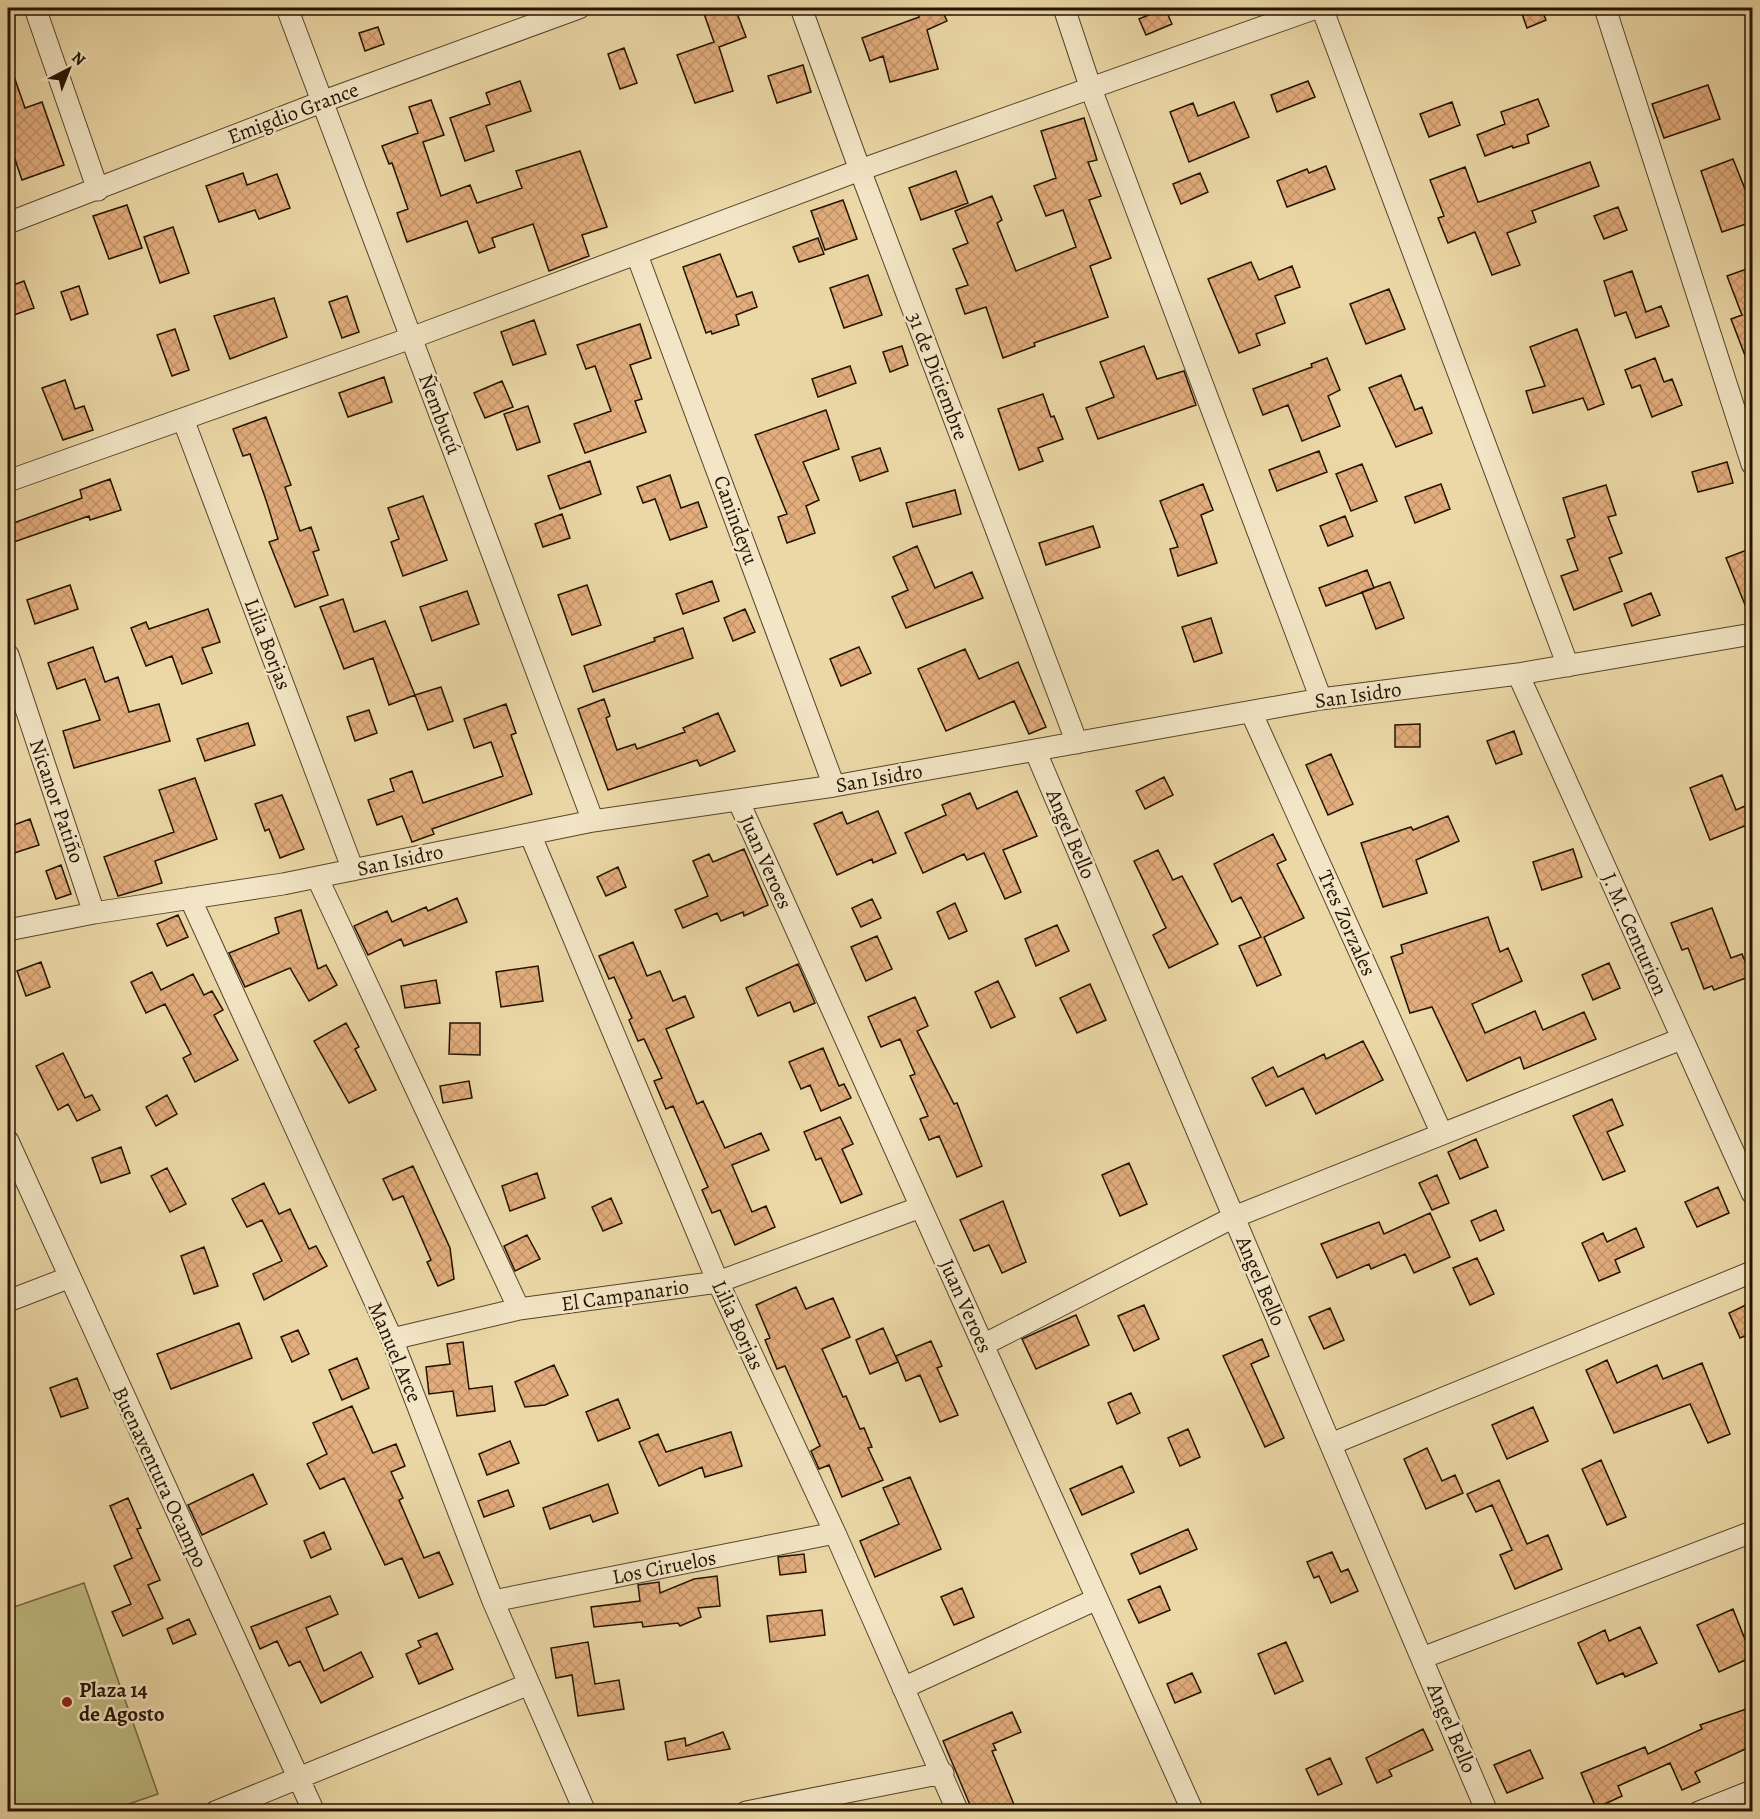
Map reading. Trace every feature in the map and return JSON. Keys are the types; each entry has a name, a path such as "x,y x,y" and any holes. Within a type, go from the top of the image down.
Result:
{"street":[{"path":"35,8 98,190"},
{"name":"Ñembucú","path":"286,8 324,100 593,821"},
{"name":"Emigdio Grance","path":"8,223 552,12 579,8"},
{"name":"31 de Diciembre","path":"801,8 1077,743"},
{"path":"1064,8 1091,89 1321,699"},
{"path":"8,481 411,338 860,170 1316,8"},
{"path":"1322,8 1568,666"},
{"path":"1605,8 1752,464"},
{"name":"Canindeyu","path":"637,255 834,786"},
{"name":"Lilia Borjas","path":"183,418 352,870"},
{"name":"San Isidro","path":"8,930 94,913 317,877 593,821 834,786 1321,699 1518,674 1752,634"},
{"name":"Nicanor Patiño","path":"8,655 94,913"},
{"name":"J. M. Centurion","path":"1518,674 1752,1193"},
{"name":"Tres Zorzales","path":"1251,712 1442,1134"},
{"name":"Angel Bello","path":"1035,750 1487,1812"},
{"name":"Juan Veroes","path":"738,800 1193,1812"},
{"name":"Lilia Borjas","path":"530,834 718,1282 835,1533 943,1773 958,1812"},
{"path":"317,877 519,1309"},
{"name":"Manuel Arce","path":"190,898 392,1339 493,1601 585,1812"},
{"path":"983,1345 1234,1217 1681,1039"},
{"name":"Buenaventura Ocampo","path":"8,1141 68,1278 314,1812"},
{"name":"El Campanario","path":"392,1339 519,1309 718,1282 921,1207"},
{"path":"1331,1444 1752,1272"},
{"path":"8,1301 68,1278"},
{"path":"1422,1658 1752,1532"},
{"name":"Los Ciruelos","path":"493,1601 835,1533"},
{"path":"903,1688 1097,1599"},
{"path":"214,1812 529,1684"},
{"path":"746,1812 943,1773"},
{"path":"1699,1812 1752,1791"}],"shaded area":[{"name":"Plaza 14 de Agosto","path":"84,1583 158,1794 108,1811 8,1811 8,1609"}],"building":[{"path":"702,8 735,8 746,37 719,47 733,91 695,103 677,55 714,42"},
{"path":"930,8 941,8 947,21 927,30 938,69 890,82 883,56 870,61 862,38 919,17 917,13"},
{"path":"1165,8 1172,24 1146,35 1139,19"},
{"path":"1520,8 1541,8 1546,20 1527,28"},
{"path":"378,27 384,44 365,51 359,33"},
{"path":"624,48 637,83 620,89 608,54"},
{"path":"10,65 25,108 42,102 64,165 22,180 8,139 8,66"},
{"path":"803,65 811,92 777,103 768,76"},
{"path":"520,81 531,111 486,126 494,151 465,161 450,118 490,104 486,93"},
{"path":"1308,81 1315,97 1277,112 1271,95"},
{"path":"1708,85 1720,119 1664,138 1652,104"},
{"path":"1538,99 1549,126 1527,135 1529,143 1513,148 1512,146 1485,156 1477,135 1505,124 1501,112"},
{"path":"431,100 444,135 423,142 441,196 470,185 477,203 522,188 516,171 580,151 607,227 582,235 589,256 549,271 533,224 492,238 495,247 479,253 467,221 407,242 397,213 408,209 392,163 389,164 382,146 418,133 409,107"},
{"path":"1234,102 1249,137 1189,162 1170,112 1193,103 1198,116"},
{"path":"1452,102 1460,125 1429,137 1420,114"},
{"path":"1084,118 1097,160 1088,162 1101,196 1089,200 1111,258 1090,266 1108,317 1034,343 1035,346 1003,358 986,307 965,314 956,289 968,285 953,249 968,243 955,211 992,196 1002,220 997,223 1016,271 1076,247 1063,210 1046,216 1034,186 1056,178 1041,131"},
{"path":"1733,159 1745,189 1752,187 1752,222 1722,232 1701,171"},
{"path":"1590,162 1599,186 1532,211 1536,222 1507,233 1520,265 1492,275 1475,232 1448,243 1438,218 1444,216 1430,180 1465,167 1478,202"},
{"path":"1326,166 1335,189 1287,207 1277,181 1307,169 1309,173"},
{"path":"956,171 968,203 921,220 909,188"},
{"path":"243,173 247,185 277,174 290,208 259,219 255,210 219,222 206,186"},
{"path":"1200,173 1208,192 1181,204 1173,184"},
{"path":"843,200 857,239 825,250 811,211"},
{"path":"127,205 142,248 109,259 93,216"},
{"path":"1618,207 1627,230 1604,239 1594,216"},
{"path":"173,227 189,273 160,283 144,237"},
{"path":"818,238 824,254 799,262 793,247"},
{"path":"720,254 737,297 752,292 757,307 736,315 739,325 712,334 711,331 706,333 683,267"},
{"path":"1251,262 1259,280 1292,266 1300,287 1275,296 1285,323 1256,334 1260,345 1239,353 1208,279"},
{"path":"1752,267 1751,371 1731,319 1742,315 1727,276"},
{"path":"1632,271 1646,312 1661,306 1669,326 1636,338 1626,312 1615,316 1604,281"},
{"path":"868,275 882,315 844,328 830,288"},
{"path":"24,281 34,308 8,317 8,287"},
{"path":"79,286 88,314 71,320 61,292"},
{"path":"1389,289 1405,329 1366,344 1350,304"},
{"path":"347,296 359,332 342,338 329,302"},
{"path":"274,298 287,337 230,359 214,316"},
{"path":"534,320 546,354 513,365 501,332"},
{"path":"640,324 651,358 630,365 642,399 635,401 646,432 585,453 574,424 611,411 595,366 586,369 577,345"},
{"path":"175,329 189,370 172,376 157,335"},
{"path":"1577,329 1604,404 1588,410 1583,398 1533,413 1526,391 1545,386 1530,347"},
{"path":"902,346 908,365 890,372 883,352"},
{"path":"1144,346 1157,379 1184,371 1196,405 1098,439 1086,408 1114,397 1100,362"},
{"path":"1327,358 1340,390 1328,396 1340,426 1302,441 1288,405 1263,415 1253,389 1312,367 1311,364"},
{"path":"1655,358 1664,382 1672,379 1682,405 1652,417 1640,385 1632,388 1625,370"},
{"path":"850,366 856,383 818,397 812,379"},
{"path":"1401,375 1415,410 1422,407 1432,433 1396,447 1369,388"},
{"path":"384,377 392,402 348,417 339,393"},
{"path":"65,380 75,409 84,406 93,430 63,440 42,388"},
{"path":"502,381 513,407 485,418 474,393"},
{"path":"1043,394 1051,417 1054,416 1063,439 1038,448 1043,461 1019,470 998,409"},
{"path":"528,406 540,442 517,450 504,414"},
{"path":"826,410 839,449 803,462 819,500 806,506 815,533 787,543 778,517 787,514 755,435"},
{"path":"266,417 291,485 285,487 300,531 311,527 319,550 313,552 328,595 295,607 269,542 278,539 250,454 243,456 233,429"},
{"path":"880,448 888,471 860,481 852,457"},
{"path":"1319,451 1327,472 1277,491 1269,470"},
{"path":"590,461 601,494 560,509 548,476"},
{"path":"1727,462 1733,483 1698,492 1692,472"},
{"path":"1362,464 1377,501 1351,511 1336,474"},
{"path":"670,475 681,508 698,502 707,527 670,540 655,499 643,503 637,487"},
{"path":"110,479 121,510 90,520 89,516 8,544 8,525 82,498 80,490"},
{"path":"1203,484 1213,510 1201,515 1217,563 1178,576 1170,549 1178,547 1160,501"},
{"path":"1441,484 1450,509 1415,523 1405,497"},
{"path":"1606,485 1616,515 1608,517 1622,553 1609,558 1622,591 1574,610 1561,576 1578,570 1567,540 1575,537 1563,498"},
{"path":"955,490 961,514 913,527 906,503"},
{"path":"423,496 447,560 403,576 391,542 399,539 388,508"},
{"path":"562,514 570,538 543,547 535,524"},
{"path":"1345,516 1353,536 1328,546 1320,526"},
{"path":"1093,526 1100,547 1046,565 1039,543"},
{"path":"917,546 935,588 972,572 983,598 906,628 892,597 908,590 893,557"},
{"path":"1752,548 1752,622 1726,558"},
{"path":"1367,570 1374,588 1326,606 1319,588"},
{"path":"712,581 719,601 683,614 676,594"},
{"path":"1390,582 1404,618 1376,629 1362,592"},
{"path":"70,585 78,609 35,624 27,600"},
{"path":"587,585 601,625 572,635 558,595"},
{"path":"467,591 479,624 432,641 420,607"},
{"path":"1651,593 1660,615 1632,626 1624,604"},
{"path":"343,599 354,632 385,621 415,695 389,705 373,658 344,669 320,607"},
{"path":"208,609 220,642 202,648 212,673 182,684 172,656 146,666 131,628 146,622 149,629"},
{"path":"745,609 755,632 733,641 724,618"},
{"path":"1211,618 1222,653 1194,662 1182,627"},
{"path":"683,628 693,658 593,692 584,666 655,641 654,638"},
{"path":"93,647 105,682 118,677 129,712 159,704 170,741 74,768 63,731 100,720 85,679 57,689 48,663"},
{"path":"859,647 871,673 841,686 830,659"},
{"path":"965,649 979,679 1018,662 1046,727 1029,734 1014,701 946,731 918,669"},
{"path":"441,687 453,721 428,730 415,695"},
{"path":"604,699 610,716 606,718 617,750 635,744 637,749 685,732 683,728 718,713 735,751 700,766 697,760 608,790 578,709"},
{"path":"506,704 516,733 511,735 532,794 432,829 434,834 412,842 402,816 377,825 368,800 394,791 390,779 412,771 423,803 503,776 491,742 474,748 464,719"},
{"path":"369,710 377,733 355,741 347,717"},
{"path":"248,723 255,745 205,761 197,739"},
{"path":"1420,724 1420,747 1395,747 1395,725"},
{"path":"1514,731 1522,754 1496,764 1487,741"},
{"path":"1331,754 1353,804 1328,815 1306,765"},
{"path":"1722,775 1736,810 1752,803 1752,823 1710,840 1690,788"},
{"path":"1164,777 1173,795 1145,809 1136,791"},
{"path":"195,778 217,839 155,861 162,883 118,896 104,857 174,832 159,790"},
{"path":"1017,791 1037,836 1003,850 1021,892 1005,899 984,853 967,860 964,854 923,873 905,833 946,815 942,805 970,793 977,809"},
{"path":"282,795 304,849 280,858 269,829 265,831 255,804"},
{"path":"878,811 896,853 873,863 872,859 837,875 814,824 842,812 847,824"},
{"path":"1448,816 1459,841 1416,860 1427,893 1383,907 1361,843 1411,827 1413,830"},
{"path":"30,819 39,845 11,854 8,845 8,827"},
{"path":"1273,834 1286,860 1277,864 1304,918 1264,937 1281,975 1257,986 1239,946 1261,937 1241,897 1232,902 1214,864"},
{"path":"744,849 768,905 744,916 743,912 721,921 717,913 683,928 675,910 708,896 693,861 709,854 713,862"},
{"path":"1573,849 1582,877 1542,890 1533,862"},
{"path":"1158,850 1173,880 1182,876 1218,944 1169,968 1153,935 1166,928 1134,861"},
{"path":"61,865 71,894 56,899 46,871"},
{"path":"618,867 626,887 606,896 597,877"},
{"path":"457,898 467,922 404,946 401,939 368,955 354,926 387,911 392,922 426,907 428,911"},
{"path":"872,899 881,918 861,927 852,908"},
{"path":"955,903 967,931 949,939 937,912"},
{"path":"1712,908 1731,958 1742,954 1751,976 1714,990 1712,986 1704,989 1688,948 1682,950 1671,923"},
{"path":"301,910 318,969 326,965 337,985 309,1001 290,968 245,987 229,953 279,933 275,918"},
{"path":"178,915 188,937 167,946 157,924"},
{"path":"1488,917 1500,952 1508,948 1522,981 1472,1004 1485,1033 1535,1011 1543,1030 1584,1012 1596,1039 1524,1069 1520,1057 1467,1081 1432,1007 1410,1013 1391,957 1403,953 1401,945"},
{"path":"1057,925 1069,951 1036,966 1025,939"},
{"path":"877,936 892,969 866,981 851,947"},
{"path":"633,942 647,976 660,971 673,1001 685,996 694,1017 666,1029 697,1104 703,1101 725,1148 761,1133 769,1150 732,1165 752,1212 766,1206 775,1227 735,1245 720,1210 712,1213 702,1190 708,1187 673,1106 666,1109 654,1081 662,1078 644,1039 638,1041 629,1020 632,1018 614,977 609,979 599,956"},
{"path":"41,962 50,987 26,996 17,971"},
{"path":"1609,963 1620,988 1593,1000 1582,975"},
{"path":"798,964 815,1003 794,1012 790,1002 758,1016 746,988"},
{"path":"538,966 543,1001 501,1007 496,972"},
{"path":"152,972 161,990 193,974 204,995 212,991 223,1010 214,1015 238,1060 195,1082 183,1058 191,1054 165,1004 146,1013 131,982"},
{"path":"436,980 440,1003 405,1008 401,986"},
{"path":"998,981 1015,1017 991,1028 975,992"},
{"path":"1090,984 1106,1020 1077,1033 1060,998"},
{"path":"915,997 928,1026 917,1031 954,1104 957,1103 982,1166 957,1177 939,1136 929,1140 920,1119 928,1116 910,1076 915,1074 900,1039 881,1047 868,1017"},
{"path":"346,1023 359,1047 355,1049 376,1090 349,1103 314,1041"},
{"path":"450,1023 480,1023 480,1055 449,1054"},
{"path":"1363,1041 1383,1080 1316,1114 1303,1088 1266,1106 1252,1078 1273,1067 1278,1077 1324,1054 1326,1059"},
{"path":"823,1048 839,1086 844,1084 851,1098 821,1111 810,1085 801,1089 789,1062"},
{"path":"63,1053 85,1098 92,1095 100,1110 77,1121 68,1104 58,1110 36,1066"},
{"path":"469,1081 472,1098 443,1103 440,1086"},
{"path":"167,1095 177,1114 156,1126 146,1107"},
{"path":"1612,1099 1623,1125 1607,1132 1625,1171 1603,1180 1573,1116"},
{"path":"840,1117 853,1144 842,1149 862,1194 841,1203 821,1158 816,1160 804,1132"},
{"path":"1476,1139 1488,1167 1460,1179 1448,1152"},
{"path":"121,1147 130,1173 101,1183 92,1158"},
{"path":"1129,1163 1147,1204 1120,1216 1102,1175"},
{"path":"413,1166 450,1248 454,1279 438,1286 427,1262 431,1260 403,1196 393,1200 383,1179"},
{"path":"167,1168 186,1204 170,1212 151,1176"},
{"path":"537,1173 545,1198 510,1211 502,1186"},
{"path":"1437,1175 1449,1203 1432,1210 1419,1183"},
{"path":"264,1183 279,1214 290,1209 309,1249 316,1246 327,1266 264,1300 253,1274 282,1261 262,1220 247,1227 232,1199"},
{"path":"1718,1187 1729,1213 1697,1227 1685,1202"},
{"path":"611,1198 622,1223 603,1231 592,1207"},
{"path":"1003,1201 1026,1262 1002,1273 989,1245 974,1251 960,1220"},
{"path":"1496,1210 1504,1230 1480,1241 1471,1221"},
{"path":"1430,1213 1450,1257 1414,1273 1405,1254 1371,1269 1369,1264 1337,1278 1321,1244 1379,1222 1384,1234"},
{"path":"1636,1228 1644,1247 1615,1260 1620,1272 1599,1281 1582,1243 1603,1233 1607,1242"},
{"path":"527,1235 540,1259 515,1271 504,1246"},
{"path":"204,1247 218,1286 194,1294 181,1256"},
{"path":"1477,1258 1494,1294 1470,1305 1453,1268"},
{"path":"796,1287 806,1309 833,1298 850,1337 822,1349 860,1429 864,1428 872,1447 868,1448 883,1480 842,1497 829,1465 819,1469 811,1451 820,1446 785,1366 777,1369 765,1340 770,1338 756,1305"},
{"path":"1752,1302 1752,1333 1740,1338 1729,1313"},
{"path":"1144,1305 1159,1339 1134,1351 1118,1316"},
{"path":"1330,1308 1344,1340 1324,1349 1309,1317"},
{"path":"1076,1315 1089,1345 1036,1369 1022,1339"},
{"path":"239,1323 252,1358 171,1389 157,1354"},
{"path":"883,1328 898,1362 870,1374 856,1340"},
{"path":"298,1330 309,1354 292,1362 281,1337"},
{"path":"1262,1339 1269,1356 1251,1364 1284,1438 1265,1447 1223,1356"},
{"path":"931,1341 942,1366 937,1368 958,1415 940,1422 920,1375 906,1381 896,1356"},
{"path":"463,1342 469,1389 492,1386 495,1411 457,1416 453,1391 429,1394 426,1367 450,1364 447,1344"},
{"path":"357,1358 369,1388 342,1400 329,1370"},
{"path":"1607,1360 1617,1383 1657,1365 1663,1379 1702,1363 1730,1434 1708,1443 1690,1404 1614,1433 1586,1370"},
{"path":"554,1365 568,1395 545,1405 525,1407 515,1382"},
{"path":"77,1378 88,1408 61,1417 50,1388"},
{"path":"1131,1393 1140,1413 1117,1424 1108,1403"},
{"path":"618,1399 630,1428 598,1441 586,1412"},
{"path":"352,1406 373,1453 396,1444 405,1466 391,1472 403,1498 399,1500 424,1558 439,1552 453,1584 419,1598 402,1558 385,1565 344,1478 320,1489 307,1464 327,1454 313,1423"},
{"path":"1533,1407 1548,1441 1507,1459 1492,1425"},
{"path":"1188,1429 1200,1457 1180,1466 1168,1438"},
{"path":"731,1432 742,1466 705,1477 702,1467 659,1486 639,1442 658,1434 666,1452"},
{"path":"510,1441 519,1463 487,1475 479,1454"},
{"path":"1427,1448 1442,1481 1455,1475 1463,1493 1426,1509 1404,1459"},
{"path":"1601,1460 1626,1517 1607,1525 1582,1469"},
{"path":"1122,1466 1134,1492 1082,1515 1070,1489"},
{"path":"253,1474 267,1504 202,1535 188,1505"},
{"path":"910,1477 941,1549 875,1577 860,1541 899,1524 883,1488"},
{"path":"1499,1480 1527,1544 1548,1535 1562,1569 1515,1589 1500,1555 1512,1550 1492,1505 1476,1512 1467,1494"},
{"path":"608,1484 618,1513 593,1522 590,1515 550,1529 543,1508"},
{"path":"508,1490 514,1506 484,1517 478,1501"},
{"path":"128,1498 141,1528 137,1529 160,1580 148,1585 163,1618 123,1636 112,1612 131,1604 114,1566 132,1558 110,1506"},
{"path":"1188,1529 1197,1549 1140,1574 1131,1554"},
{"path":"324,1532 331,1549 311,1558 304,1541"},
{"path":"1332,1552 1341,1572 1348,1569 1358,1591 1331,1603 1319,1576 1314,1578 1307,1562"},
{"path":"804,1554 806,1572 780,1575 778,1557"},
{"path":"717,1576 720,1606 698,1608 701,1617 680,1626 678,1623 643,1627 642,1622 594,1627 591,1607 640,1601 638,1585 659,1582 660,1593 694,1579"},
{"path":"1160,1586 1170,1610 1139,1623 1128,1600"},
{"path":"962,1588 974,1617 954,1625 941,1597"},
{"path":"330,1596 338,1614 306,1628 324,1671 361,1652 373,1677 321,1703 300,1661 289,1666 277,1641 260,1649 251,1627"},
{"path":"1733,1609 1752,1657 1719,1672 1697,1625"},
{"path":"822,1610 825,1635 770,1642 767,1616"},
{"path":"189,1619 196,1634 173,1644 167,1629"},
{"path":"1640,1627 1657,1663 1625,1677 1623,1673 1597,1684 1578,1643 1605,1630 1609,1641"},
{"path":"437,1633 453,1669 419,1684 406,1654 421,1647 418,1641"},
{"path":"588,1642 595,1684 619,1680 624,1709 578,1716 572,1675 556,1678 551,1648"},
{"path":"1286,1642 1303,1681 1275,1694 1258,1654"},
{"path":"1192,1673 1201,1692 1175,1703 1167,1684"},
{"path":"1752,1707 1752,1746 1695,1772 1700,1782 1682,1790 1670,1763 1618,1786 1622,1796 1596,1808 1581,1773 1645,1747 1648,1754 1702,1729 1700,1725"},
{"path":"1012,1712 1021,1732 993,1744 996,1750 992,1751 1017,1812 973,1812 943,1741"},
{"path":"1423,1729 1433,1750 1389,1770 1392,1776 1377,1783 1366,1758"},
{"path":"723,1732 730,1749 668,1760 665,1742 685,1738 686,1746"},
{"path":"1530,1750 1543,1778 1507,1793 1494,1765"},
{"path":"1330,1758 1342,1784 1318,1795 1306,1769"}],"place":[{"name":"Plaza 14 de Agosto","path":"67,1702"}]}
